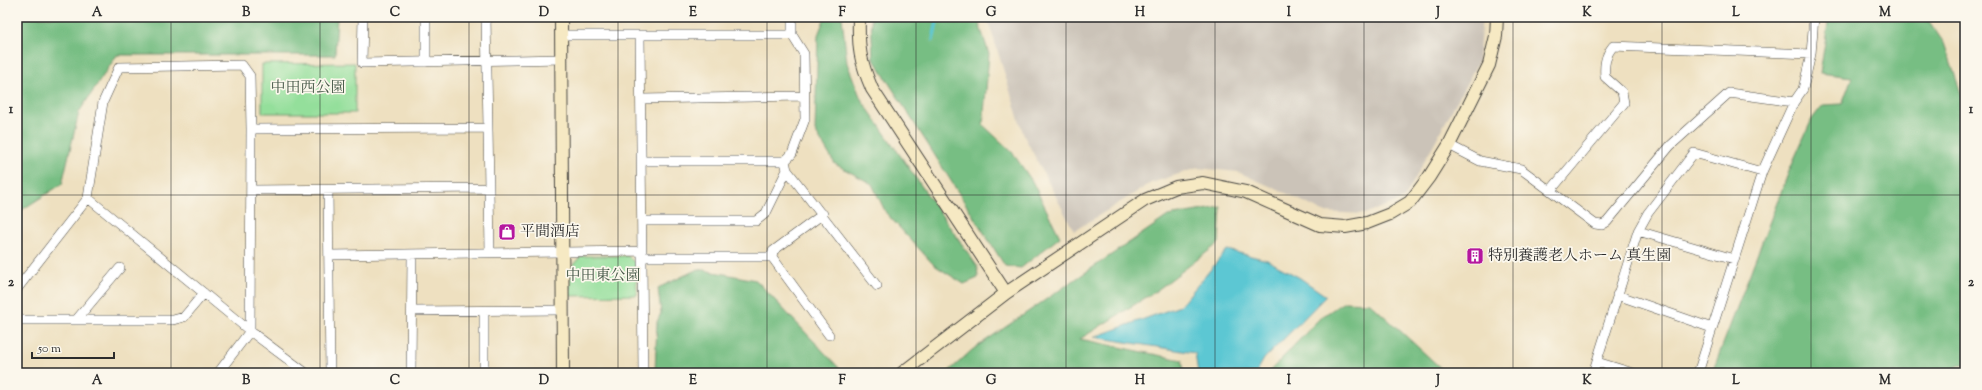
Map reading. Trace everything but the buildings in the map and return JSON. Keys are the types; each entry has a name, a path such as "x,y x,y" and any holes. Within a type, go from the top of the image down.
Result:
{"street":[{"path":"363,17 362,63 562,60"},
{"path":"426,17 426,62"},
{"path":"486,17 490,252"},
{"path":"562,17 563,373"},
{"path":"642,221 756,221 766,213 792,154 805,118 804,54 792,35 792,17"},
{"path":"859,17 858,42 862,64 872,89 1006,293"},
{"path":"902,373 1006,293 1146,200 1176,187 1203,183 1246,192 1320,225 1345,227 1367,224 1390,214 1410,202 1429,177 1449,145 1489,65 1496,36 1497,17"},
{"path":"1698,373 1762,172 1794,102 1803,89 1811,54 1814,17"},
{"path":"562,35 792,35"},
{"path":"640,35 642,99 643,373"},
{"path":"1551,190 1624,102 1622,92 1606,77 1604,68 1607,54 1613,46 1811,54"},
{"path":"17,289 88,198 103,102 119,67 242,65 250,76 250,331 218,373"},
{"path":"1449,145 1480,162 1521,169 1595,224 1602,225 1607,222 1670,146 1729,94 1794,102"},
{"path":"642,99 804,96"},
{"path":"251,129 488,128"},
{"path":"1593,373 1638,231 1648,213 1694,153 1762,172"},
{"path":"642,161 786,165"},
{"path":"786,165 877,286"},
{"path":"251,190 489,188"},
{"path":"328,190 330,373"},
{"path":"88,198 250,331 306,373"},
{"path":"823,214 773,251 772,257 829,336"},
{"path":"1638,231 1734,259"},
{"path":"329,255 562,251 772,257"},
{"path":"411,373 412,254"},
{"path":"77,319 120,268"},
{"path":"17,320 173,320 184,317 204,293"},
{"path":"1617,295 1712,328"},
{"path":"412,311 484,312 562,310"},
{"path":"484,312 484,373"},
{"path":"1597,362 1633,373"}],"shaded area":[{"path":"987,17 1482,17 1478,62 1404,199 1364,214 1323,212 1290,195 1238,172 1198,168 1151,183 1074,231 1024,136"}],"green space":[{"path":"17,17 337,17 335,55 117,55 79,112 62,184 17,213"},
{"path":"825,17 842,17 847,63 861,99 977,266 978,278 964,284 934,265 886,213 872,184 835,164 815,131 818,35"},
{"path":"871,17 977,17 989,54 983,125 1012,152 1032,181 1060,237 1021,268 1005,266 873,58"},
{"path":"1829,17 1926,17 1944,43 1965,105 1965,363 1952,368 1952,373 1712,373 1791,166 1812,119 1823,105 1842,104 1852,77 1820,73"},
{"name":"中田西公園","path":"355,63 355,113 262,113 262,64"},
{"path":"1221,207 1219,243 1156,291 1080,339 1182,360 1184,373 947,373 972,350 1168,216"},
{"name":"中田東公園","path":"581,256 628,256 636,264 637,295 569,296 571,267"},
{"path":"698,269 756,280 840,369 836,373 655,373 657,322 661,313 658,288"},
{"path":"1344,302 1370,303 1446,373 1268,373 1320,318"}],"water":[{"path":"1227,250 1267,260 1300,278 1326,296 1264,359 1256,373 1198,373 1195,353 1094,337 1180,306"}],"waterway":[{"path":"933,40 938,17"}],"place":[{"name":"平間酒店","path":"507,232"},
{"name":"特別養護老人ホーム 真生園","path":"1475,256"}]}
